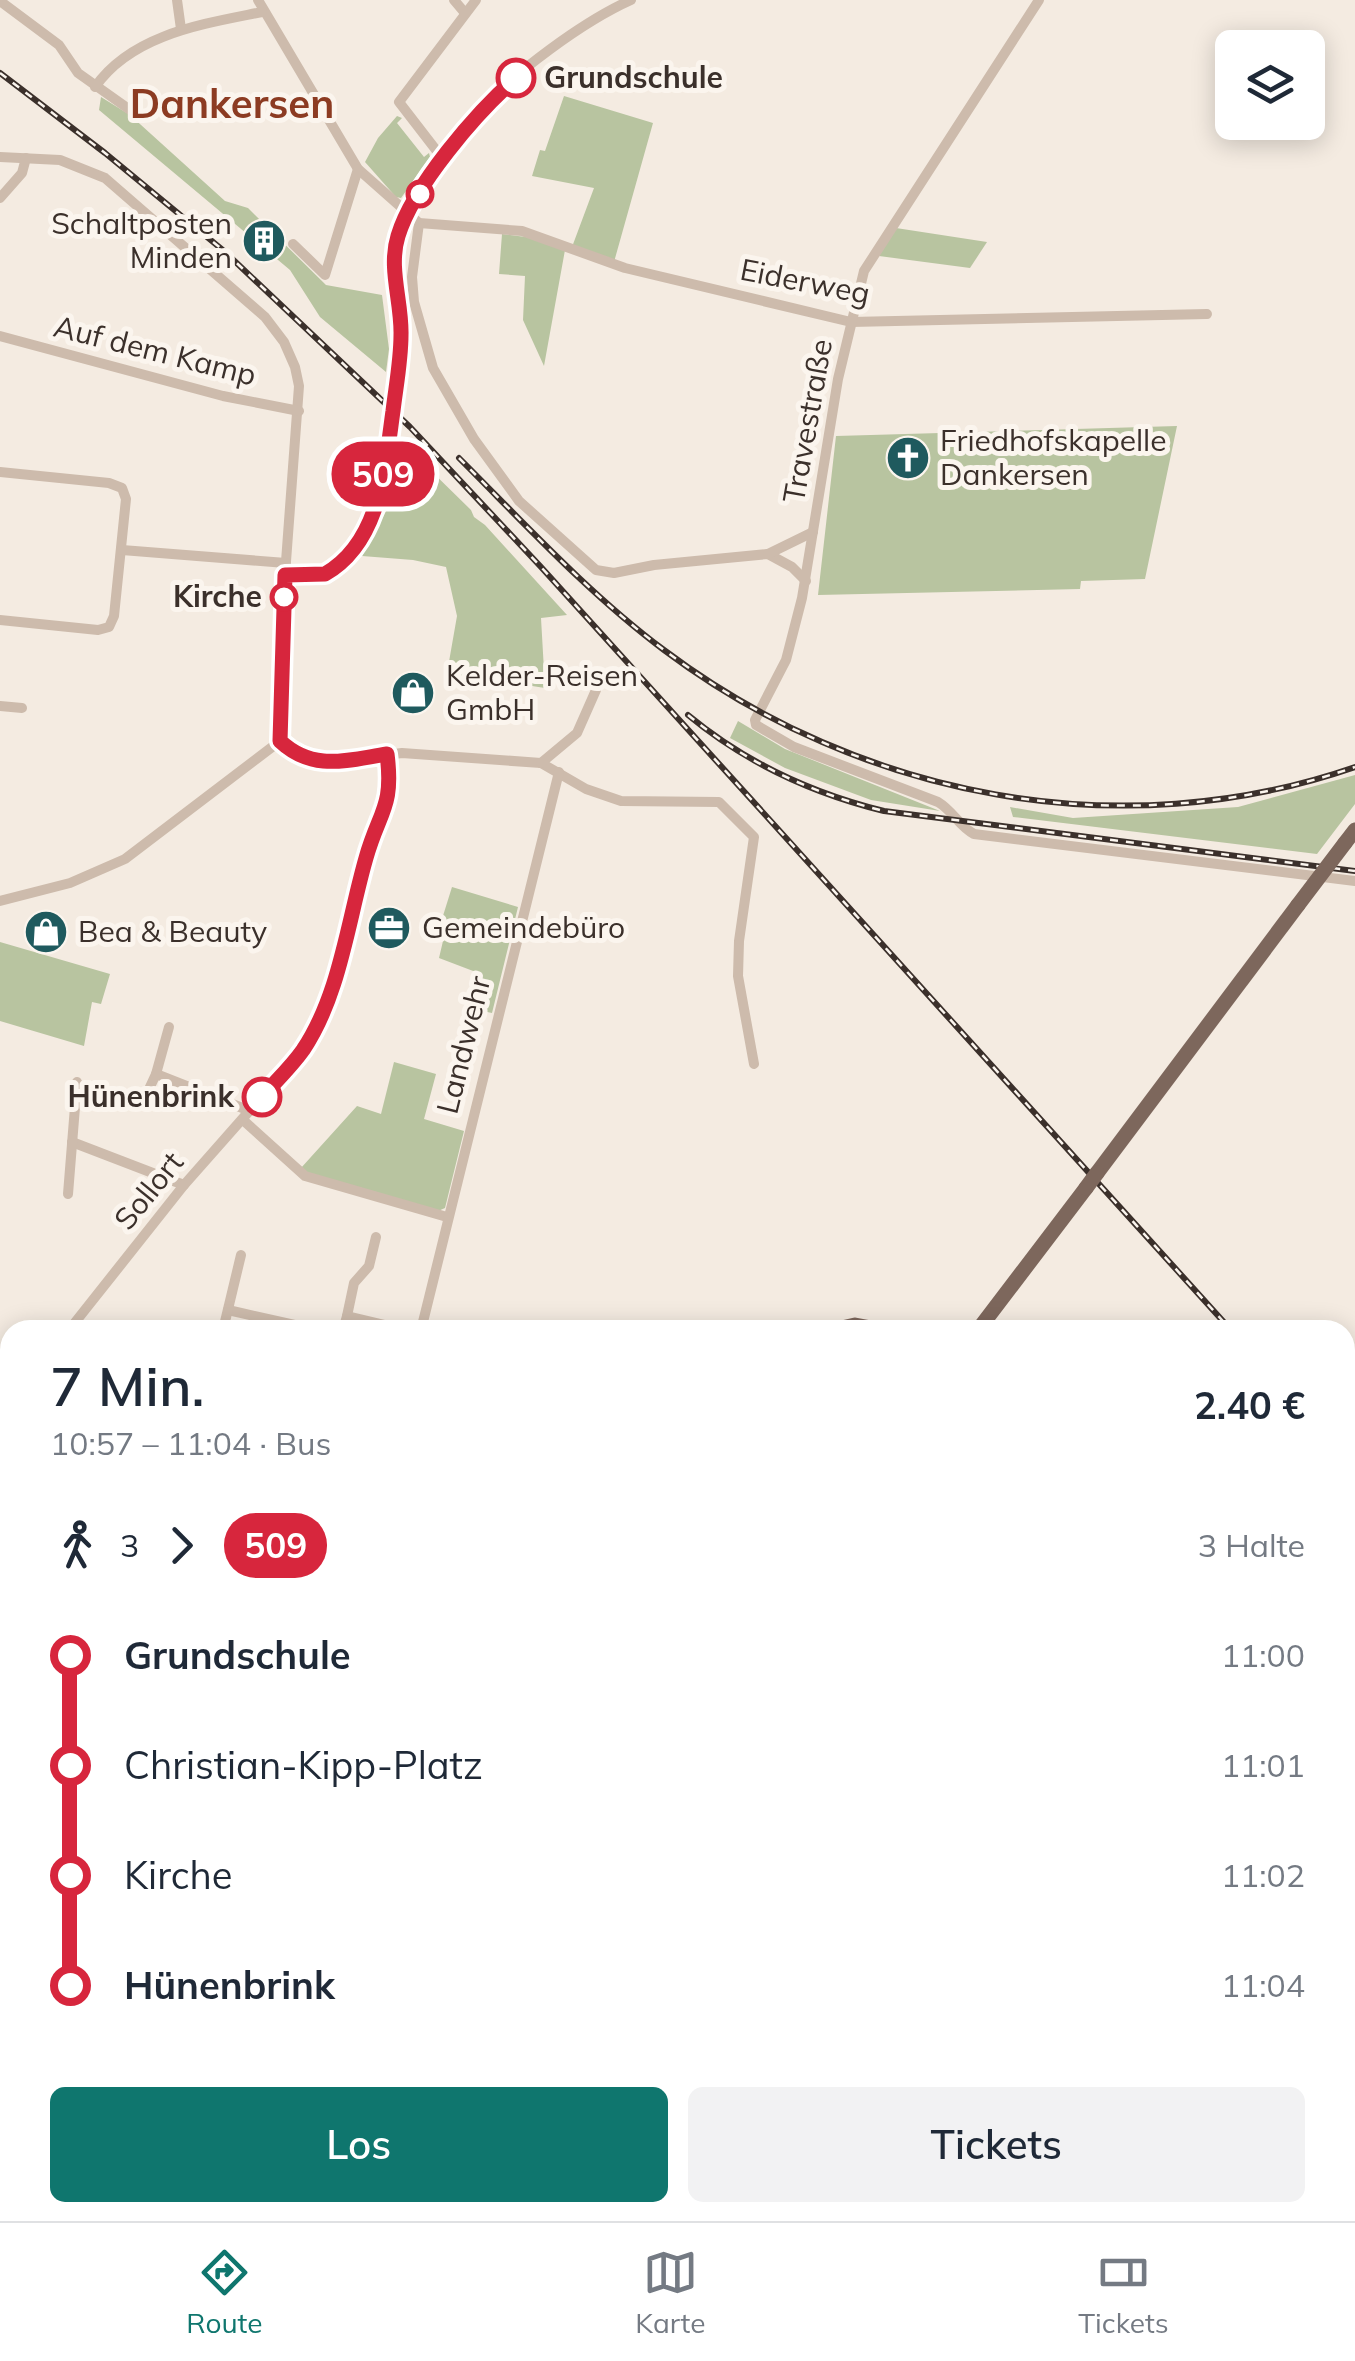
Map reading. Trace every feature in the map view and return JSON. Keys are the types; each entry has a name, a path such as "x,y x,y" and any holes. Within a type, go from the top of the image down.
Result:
{"main road":[{"path":"983,1320 1350,836"}],"street":[{"path":"177,0 181,29"},
{"path":"454,0 465,13"},
{"path":"443,159 399,102 476,0"},
{"path":"122,550 317,576 334,570 358,542 374,512 381,487 400,354 400,314 394,276 396,240 406,216 476,115 516,78 590,22 631,0"},
{"name":"Travestraße","path":"1038,0 864,272 838,379 806,581 786,660 755,720 759,730 812,754 938,802 974,834 1355,881"},
{"path":"0,1 60,45 78,73 133,112"},
{"path":"95,86 107,69 124,56 181,29 260,6"},
{"name":"Eiderweg","path":"260,6 358,169 418,224 522,231 626,268 851,322 1207,314"},
{"path":"0,158 60,160 106,178 264,316 284,342 295,366 299,411 285,569 280,741 289,750 323,763 387,754 540,763 586,789 621,801 719,802 754,837 738,941 738,976 754,1064"},
{"path":"0,198 22,173 26,158"},
{"path":"293,244 324,276 358,169"},
{"path":"418,224 412,277 414,302 433,368 474,439 519,501 596,570 768,554 814,532"},
{"name":"Auf dem Kamp","path":"0,336 224,396 299,411"},
{"path":"0,472 110,482 122,488 126,499 114,616 109,626 98,630 0,620"},
{"path":"768,554 792,567 806,581"},
{"path":"540,763 576,733 596,690"},
{"path":"0,706 22,708"},
{"path":"0,901 70,883 125,859 280,741"},
{"name":"Sollort","path":"77,1320 184,1184 303,1050 328,994 366,856 390,796 387,754"},
{"name":"Landwehr","path":"423,1320 558,772"},
{"path":"143,1102 156,1074 168,1027"},
{"path":"156,1074 246,1115 305,1176 448,1217"},
{"path":"68,1194 77,1082"},
{"path":"72,1142 184,1184"},
{"path":"345,1320 354,1283 368,1266 376,1237"},
{"path":"226,1320 241,1254"},
{"path":"228,1310 272,1320"},
{"path":"346,1316 363,1320"}],"green space":[{"path":"564,96 653,123 614,262 572,247 594,188 532,176"},
{"path":"101,97 130,115 225,201 248,208 326,285 382,295 389,349 386,372 320,317 290,270 99,110"},
{"path":"397,116 402,118 397,123 424,157 429,153 430,157 401,198 365,162 378,138"},
{"path":"896,228 987,242 970,268 879,256"},
{"path":"502,234 565,250 544,366 523,320 525,276 499,274"},
{"path":"1177,426 1145,579 1081,581 1080,589 818,595 836,436"},
{"path":"407,441 420,460 567,615 541,618 545,688 447,673 457,616 446,567 362,556 398,489"},
{"path":"738,721 785,749 940,811 871,800 785,768 730,738"},
{"path":"1355,775 1355,804 1317,854 1013,817 1010,807 1073,818 1238,807"},
{"path":"452,887 518,907 492,1013 473,1009 481,974 439,958 443,941 437,935"},
{"path":"0,942 110,974 101,1004 92,1002 84,1046 0,1021"},
{"path":"394,1062 436,1074 424,1119 464,1131 445,1208 438,1211 310,1174 301,1168 357,1106 381,1114"}],"railway":[{"path":"0,73 224,251 410,427 1222,1320"},
{"path":"459,458 584,582 664,650 741,701 822,742 908,773 996,794 1085,805 1176,804 1266,791 1355,767"},
{"path":"688,715 733,748 780,774 884,811 1355,871"}],"bus line":[{"name":"509","path":"262,1097 303,1050 314,1027 347,935 371,840 390,796 387,754 323,763 289,750 280,741 285,575 317,576 334,570 349,554 374,512 381,487 402,332 394,276 396,240 443,159 476,115 516,78"}],"place":[{"name":"Grundschule","path":"516,78"},
{"name":"Schaltposten Minden","path":"264,241"},
{"name":"Friedhofskapelle Dankersen","path":"908,458"},
{"name":"Kirche","path":"284,597"},
{"name":"Kelder-Reisen GmbH","path":"413,693"},
{"name":"Gemeindebüro","path":"389,928"},
{"name":"Bea & Beauty","path":"46,932"},
{"name":"Hünenbrink","path":"262,1097"}],"district":[{"name":"Dankersen","path":"232,104"}]}
